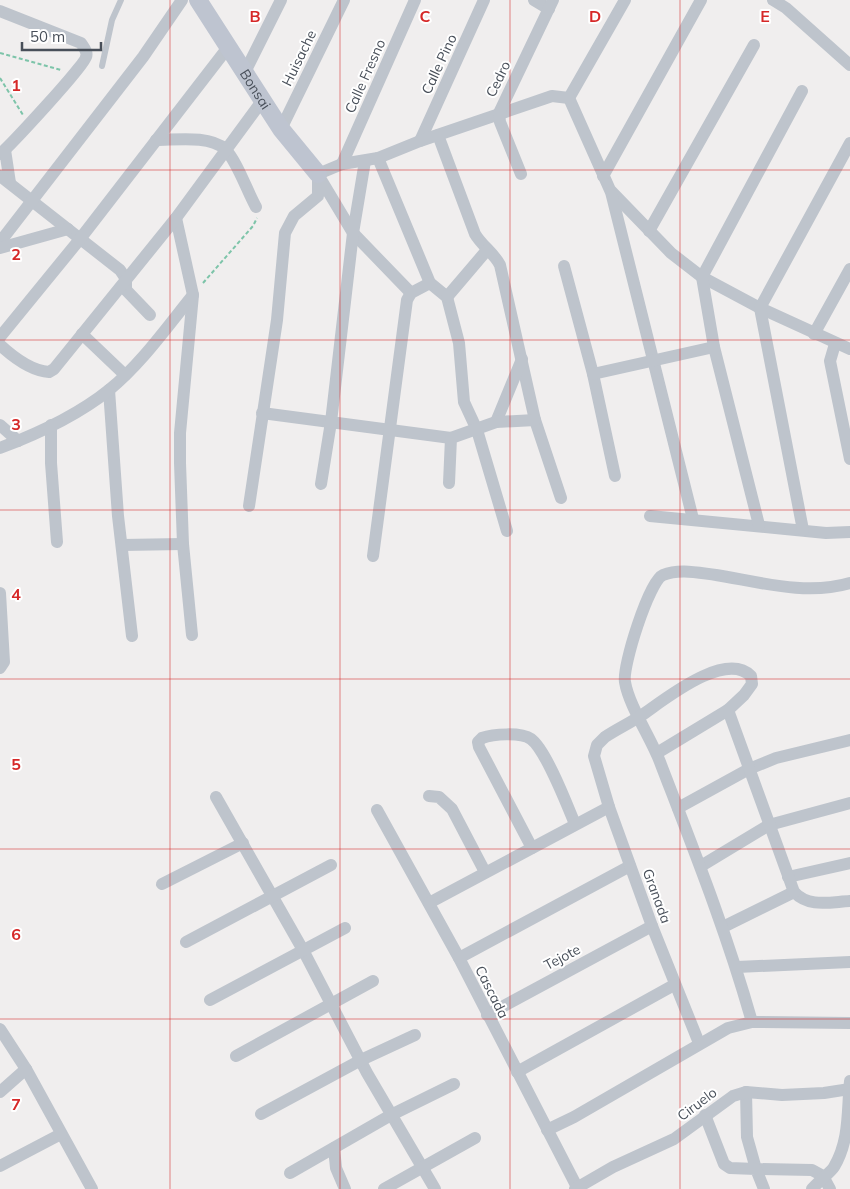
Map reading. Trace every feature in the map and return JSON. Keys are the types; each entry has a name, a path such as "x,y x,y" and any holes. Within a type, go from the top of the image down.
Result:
{"street":[{"path":"0,242 143,57 182,0"},
{"path":"245,72 281,0"},
{"name":"Huisache","path":"281,130 344,0"},
{"name":"Calle Fresno","path":"342,164 415,0"},
{"name":"Calle Pino","path":"420,141 484,0"},
{"path":"534,0 551,4"},
{"path":"569,98 625,0"},
{"path":"603,176 701,0"},
{"path":"773,0 786,8 850,65"},
{"name":"Bonsai","path":"202,2 262,102 281,130 318,174"},
{"name":"Cedro","path":"521,174 500,122 499,113 551,4"},
{"path":"0,11 81,43 86,51 86,58 76,74 2,152 5,179 120,270 126,279 126,290 150,315"},
{"path":"649,231 754,45"},
{"path":"0,337 80,238 229,46"},
{"path":"759,525 714,347 702,277 802,91"},
{"path":"318,174 342,164 378,158 420,141 552,96 569,98"},
{"path":"569,98 610,190 655,361 693,519"},
{"path":"0,345 15,358 43,372 49,372 60,364 176,218 262,102"},
{"path":"438,135 475,234 487,250 496,257 500,265 535,420 561,498"},
{"path":"156,140 197,141 216,145 225,150 234,163 256,207"},
{"path":"803,530 760,308 850,143"},
{"path":"378,158 430,283 447,297 459,343 464,402 477,430 507,531"},
{"path":"321,484 331,422 353,233 365,161"},
{"path":"318,174 353,233 411,292"},
{"path":"249,506 277,320 285,234 294,216 318,196 318,174"},
{"path":"610,190 671,253 702,277 760,308 850,349"},
{"path":"176,218 193,295 180,433 183,544 192,635"},
{"path":"0,248 68,229"},
{"path":"447,297 487,250"},
{"path":"564,266 593,374 615,476"},
{"path":"814,334 850,269"},
{"path":"373,556 407,300 411,292 430,283"},
{"path":"0,448 51,425 109,390 125,375 193,295"},
{"path":"82,334 125,375"},
{"path":"836,344 830,361 850,459"},
{"path":"593,374 714,347"},
{"path":"496,422 522,359"},
{"path":"109,390 132,636"},
{"path":"262,414 450,438 496,422 535,420"},
{"path":"0,425 18,441"},
{"path":"51,425 57,542"},
{"path":"450,438 450,483"},
{"path":"650,516 759,525 826,533 850,532"},
{"path":"122,545 183,544"},
{"path":"752,1022 737,967 701,866 657,754 628,694 624,674 645,603 654,582 662,575 684,571 808,589 835,587 850,582"},
{"path":"0,601 4,662 0,668"},
{"path":"639,716 694,679 722,670 738,669 748,672 752,676 752,684 728,710 657,754"},
{"path":"728,710 794,892 801,900 808,903 850,901"},
{"name":"Granada","path":"639,716 605,737 597,745 594,756 609,807 630,866 674,985 699,1043"},
{"path":"532,848 479,747 478,742 482,738 521,736 532,740 543,754 576,824"},
{"path":"678,808 748,769 776,758 850,740"},
{"path":"428,796 439,797 452,809 485,872"},
{"path":"216,797 303,950 391,1115 435,1189"},
{"path":"701,866 769,824 850,803"},
{"path":"429,903 609,807"},
{"name":"Cascada","path":"377,810 459,958 576,1188"},
{"path":"162,884 243,843"},
{"path":"788,877 850,863"},
{"path":"186,942 331,865"},
{"path":"459,958 630,866"},
{"path":"723,927 794,892"},
{"name":"Tejote","path":"487,1015 652,926"},
{"path":"210,1000 345,928"},
{"path":"737,967 850,962"},
{"path":"236,1056 373,981"},
{"path":"517,1072 674,985"},
{"path":"547,1130 574,1117 699,1043 728,1028 752,1022 850,1023"},
{"path":"0,1029 26,1069 89,1188"},
{"path":"261,1114 361,1060 414,1035"},
{"path":"0,1092 26,1069"},
{"path":"290,1173 391,1115 454,1084"},
{"path":"812,1189 823,1176 833,1170 846,1142 850,1087"},
{"name":"Ciruelo","path":"576,1188 674,1139 733,1096 746,1092 782,1095 850,1087"},
{"path":"746,1092 747,1137 764,1189"},
{"path":"705,1115 724,1164 730,1168 812,1170 823,1176 830,1189"},
{"path":"0,1166 61,1134"},
{"path":"384,1189 475,1138"},
{"path":"334,1148 336,1168 346,1189"}],"lane":[{"path":"102,66 112,20 121,0"}],"path":[{"path":"0,53 76,74"},
{"path":"0,78 28,123"},
{"path":"193,295 253,226 257,220 256,207"}]}
